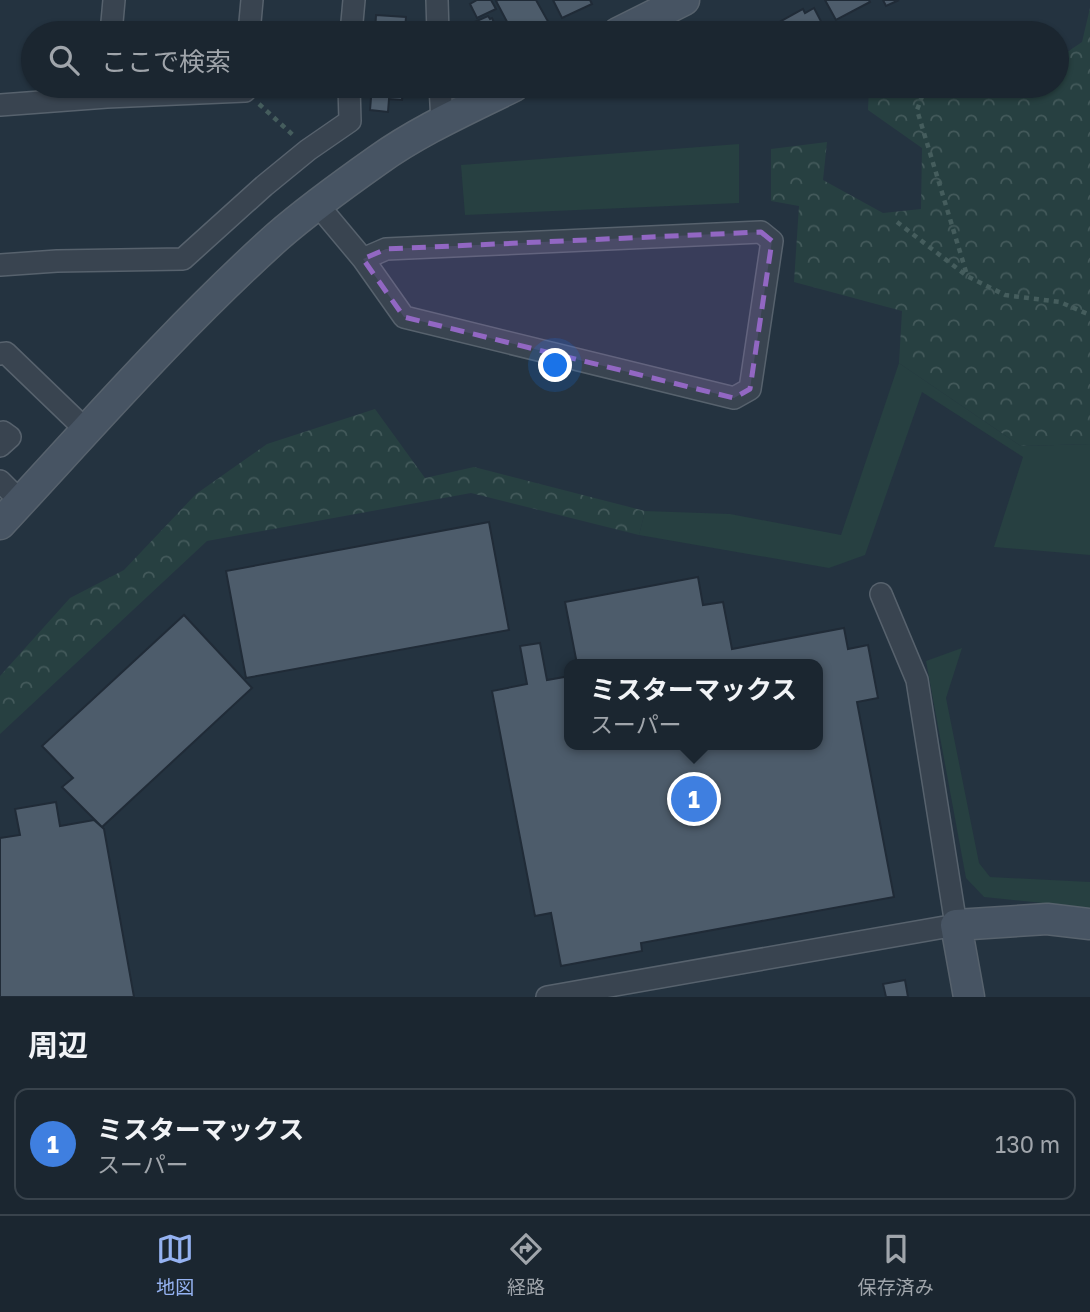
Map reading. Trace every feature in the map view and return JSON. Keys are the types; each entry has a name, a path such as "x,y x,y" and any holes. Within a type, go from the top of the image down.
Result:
{"street":[{"path":"112,21 114,0"},
{"path":"250,21 252,0"},
{"path":"352,21 354,0"},
{"path":"642,21 684,0"},
{"path":"440,21 442,3"},
{"path":"0,105 58,98"},
{"path":"0,265 57,261 183,259 264,186 349,121 349,98"},
{"path":"441,98 442,121"},
{"path":"0,524 191,319 278,236 381,158 442,121 489,98"},
{"path":"317,204 363,259 404,317 734,398 750,389 772,242 761,232 386,249 363,259"},
{"path":"0,354 6,353 87,430"},
{"path":"0,433 4,432 9,437 0,446"},
{"path":"0,481 21,502"},
{"path":"881,594 917,680 969,997"},
{"path":"547,997 956,925 1047,919 1090,924"}],"path":[{"path":"254,98 308,150"},
{"path":"922,98 917,110 967,276"},
{"path":"897,222 967,276 1005,295 1060,302 1090,315"}],"highlighted area":[{"path":"761,232 772,241 750,389 734,398 404,317 363,259 386,249"}],"green space":[{"path":"1090,8 1090,444 1021,446 899,363 902,311 794,282 799,206 771,201 771,149 827,142 823,180 883,213 921,209 922,148 868,110 868,98 1069,98 1069,51 1082,42"},
{"path":"739,144 739,203 465,215 461,165"},
{"path":"899,363 1021,446 1090,444 1090,555 994,547 1023,457 922,392 865,555 829,568 639,535 645,511 730,514 841,535"},
{"path":"375,409 425,478 474,467 645,511 639,535 471,493 207,541 0,734 0,676 70,598 124,570 196,494 267,444"},
{"path":"962,648 946,698 979,863 990,877 1090,882 1090,908 984,897 966,878 926,661"}],"building":[{"path":"477,0 491,0 496,9 477,18 470,4"},
{"path":"536,0 548,21 507,21 496,1"},
{"path":"553,0 590,0 592,4 562,18"},
{"path":"825,0 869,0 870,2 836,20"},
{"path":"883,0 899,0 886,6"},
{"path":"814,8 821,21 781,21 803,9 805,13"},
{"path":"376,15 406,17 406,21 376,21"},
{"path":"488,16 493,21 477,21"},
{"path":"371,98 402,98 389,99 388,112 370,110"},
{"path":"489,522 509,630 246,678 226,571"},
{"path":"698,577 703,605 723,602 732,649 844,628 848,649 868,645 878,698 857,702 894,897 641,943 642,951 561,966 551,913 535,916 492,691 527,684 520,646 540,643 547,680 564,677 564,750 823,750 823,659 576,659 565,602"},
{"path":"184,615 252,688 102,827 62,787 73,778 42,746"},
{"path":"56,802 60,826 94,820 104,829 134,997 0,997 0,838 20,835 15,809"},
{"path":"905,980 908,997 886,997 883,984"}],"place":[{"name":"ミスターマックス","path":"694,799"}]}
